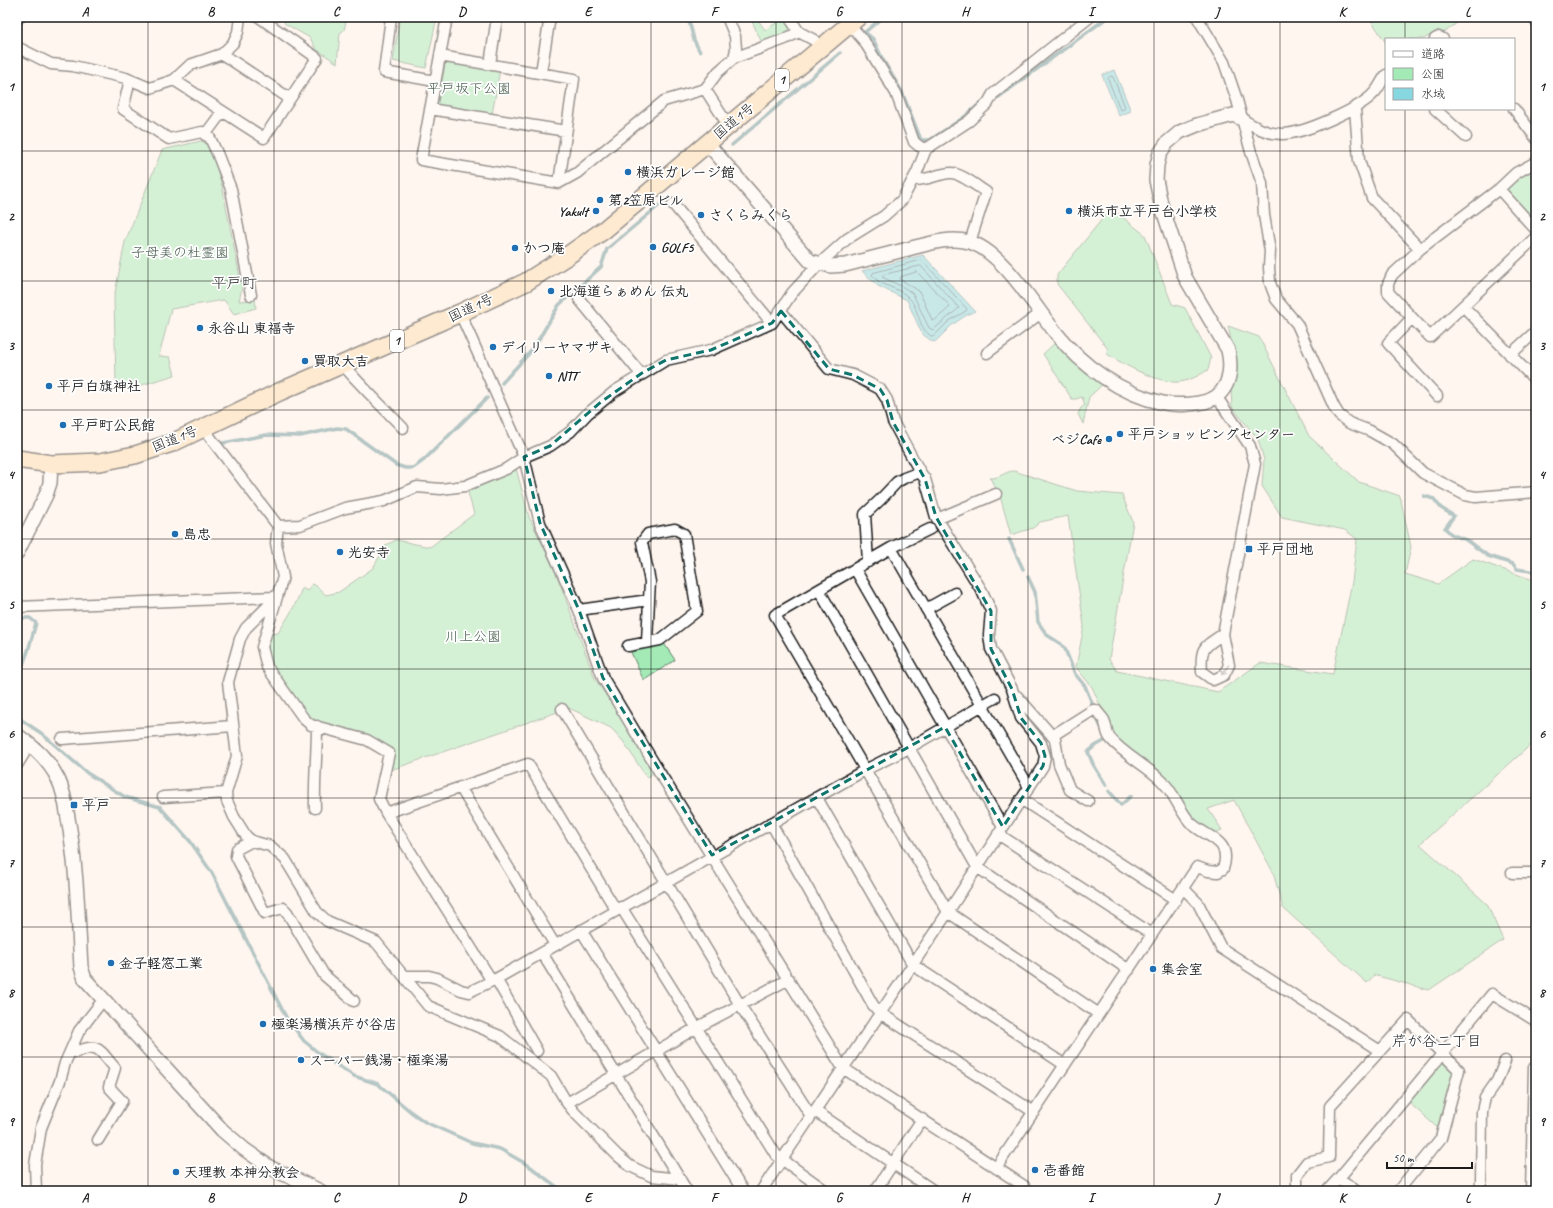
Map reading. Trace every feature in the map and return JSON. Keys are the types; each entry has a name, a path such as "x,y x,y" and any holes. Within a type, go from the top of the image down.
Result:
{"highway":[{"name":"国道1号","path":"17,459 51,464 100,462 135,455 172,443 526,282 604,230 854,20"}],"street":[{"path":"17,47 51,64 73,66 130,80 150,88 174,80 190,65 222,54 233,43 238,32 240,17"},
{"path":"174,80 264,138 289,98 317,58 259,17"},
{"path":"392,17 384,72 435,81"},
{"path":"447,17 421,160 559,183 577,173 664,101 705,89 718,72 734,58 785,40 800,32"},
{"path":"490,64 497,17"},
{"path":"541,72 550,17"},
{"path":"727,17 735,36 736,49 734,58"},
{"path":"789,17 800,32 814,40 821,48"},
{"path":"278,526 300,525 345,508 384,501 417,487 441,489 465,486 506,469 524,457 550,446 570,432 600,402 641,374 666,360 711,350 772,323 792,293 820,264 847,239 894,209 902,200 913,180 926,149 969,121 988,103 993,94 1090,17"},
{"path":"1197,17 1224,62 1262,183 1264,215 1270,251 1270,283 1276,299 1297,324 1339,415 1350,423 1392,444 1423,473 1465,495 1476,497 1536,492"},
{"path":"1533,17 1536,22"},
{"path":"854,20 864,41 896,93 914,142 926,149"},
{"path":"222,54 289,98"},
{"path":"440,56 541,72 574,79 559,183"},
{"path":"707,143 810,261 831,266 845,265 938,242 955,240 970,242 987,250 1002,263 1071,350 1092,369 1116,384 1153,401 1172,405 1200,403 1216,396 1226,384 1230,374 1231,364 1228,350 1185,277 1161,204 1156,180 1160,153 1167,143 1180,132 1197,125 1233,115 1261,130 1282,134 1310,127 1355,108 1374,93 1385,76"},
{"path":"130,80 124,109 169,140 202,132 210,138 230,189 251,295"},
{"path":"705,89 728,125"},
{"path":"1355,108 1359,161 1372,198 1420,249"},
{"path":"430,109 566,131"},
{"path":"1436,110 1466,137"},
{"path":"1515,110 1536,138"},
{"path":"205,135 222,112"},
{"path":"1536,162 1516,173 1499,189 1420,249 1392,275 1388,284 1388,292 1430,337 1536,237"},
{"path":"913,180 920,180 951,172 957,174 986,192 970,242"},
{"path":"1499,189 1536,230"},
{"path":"672,204 772,323"},
{"path":"579,299 641,374"},
{"path":"1463,306 1536,382"},
{"path":"761,1191 948,912 1043,766 1045,756 1040,743 1022,718 1012,689 991,649 988,635 991,611 982,591 937,519 928,495 925,479 893,422 887,400 880,389 853,375 829,369 781,311"},
{"path":"460,313 524,457 540,523 579,610 603,678 655,765 844,1068 1024,1186 1024,1191"},
{"path":"987,353 1041,313"},
{"path":"1412,318 1388,343 1437,396"},
{"path":"1510,355 1536,331"},
{"path":"343,365 363,388 379,402 403,428"},
{"path":"1216,396 1250,446 1255,464 1223,634"},
{"path":"203,428 278,526 276,543 283,577 262,647 263,657 267,668 304,719 311,725 367,740 390,753 379,799 386,813 494,980 540,1055 550,1076 567,1103 618,1156 630,1166 651,1176 680,1179"},
{"path":"17,553 46,495 50,482 51,464"},
{"path":"868,562 865,514 897,482 920,472"},
{"path":"937,519 996,494"},
{"path":"628,646 660,640 697,611 684,534 675,529 648,534 642,542 650,582 647,642"},
{"path":"930,529 891,548 775,615 948,912 1099,1014"},
{"path":"891,548 1029,787"},
{"path":"855,569 945,727 1001,830 1152,934"},
{"path":"819,590 977,866 1129,970"},
{"path":"926,609 955,593"},
{"path":"17,607 277,597"},
{"path":"277,597 246,628 240,639 228,682 237,756 226,793 227,801 234,817 246,836 252,841 270,846 285,859 317,912 327,921 376,942 428,1006 500,1036 550,1076"},
{"path":"579,610 650,600"},
{"path":"1012,689 1055,739 1059,764 1070,790 1088,801"},
{"path":"404,976 428,976 437,978 461,990 469,992 494,980 712,855 865,770 909,748 996,698"},
{"path":"562,710 740,1005 813,1114 934,1191"},
{"path":"996,1168 1197,867 1208,871 1218,872 1222,869 1225,855 1220,843 1214,837 1195,826 1189,820 1164,782 1117,745 1109,736 1104,721 1096,710 1093,710 1052,736"},
{"path":"62,740 233,726"},
{"path":"315,808 314,786 317,762 317,726"},
{"path":"17,735 30,744 48,762 59,780 64,797 74,860 82,967 85,979 222,1130 244,1149 271,1168 320,1191"},
{"path":"17,765 30,744"},
{"path":"386,813 528,764 776,1155 826,1191"},
{"path":"460,787 555,945"},
{"path":"163,797 226,793"},
{"path":"817,798 913,965 1065,1065"},
{"path":"1021,799 1176,900"},
{"path":"771,823 873,1005 880,1013 1034,1112"},
{"path":"252,841 237,850 236,856 265,913 283,908 287,912 324,975 354,1001"},
{"path":"1512,873 1536,873"},
{"path":"1183,888 1198,903 1221,948 1380,1051"},
{"path":"581,930 744,1191"},
{"path":"542,952 687,1191"},
{"path":"567,1103 696,1028 789,979"},
{"path":"1327,1191 1492,994 1536,1021"},
{"path":"36,1191 35,1165 41,1128 70,1051 80,1031 103,1000"},
{"path":"1297,1191 1297,1175 1307,1162 1329,1157 1330,1106 1408,1020 1459,1070 1441,1138 1398,1191"},
{"path":"70,1051 76,1052 89,1047 99,1049 115,1068 109,1087 122,1101 98,1140"},
{"path":"1479,1191 1481,1183 1482,1111 1485,1098 1497,1081 1505,1061"},
{"path":"1534,1067 1532,1191 1536,1190"},
{"path":"875,1191 922,1120"},
{"path":"1339,1178 1356,1191"}],"highlighted area":[{"path":"781,311 829,369 853,375 880,389 887,400 893,422 925,479 936,517 991,611 991,649 1012,689 1021,718 1041,743 1045,756 1043,766 1003,827 945,727 712,855 603,678 579,610 540,523 524,457 550,446 601,402 642,373 666,360 711,350 741,337 772,323"}],"green space":[{"path":"286,17 347,17 344,30 340,33 337,63 316,49 310,38 284,23"},
{"path":"400,17 437,17 426,68 393,61"},
{"path":"750,17 756,17 765,30 781,20 788,23 792,31 762,43"},
{"path":"1369,17 1465,17 1442,34 1438,30 1426,38 1385,38 1385,41"},
{"name":"平戸坂下公園","path":"446,61 500,69 492,115 437,107"},
{"name":"子母美の杜霊園","path":"201,141 210,145 222,186 242,288 239,301 255,300 256,308 234,314 224,300 171,309 159,356 170,357 175,375 128,389 116,382 114,298 125,242 162,150"},
{"path":"1536,168 1536,221 1506,189 1522,176"},
{"path":"1111,208 1145,235 1172,304 1185,308 1211,358 1208,370 1198,376 1179,382 1162,380 1131,368 1106,353 1108,349 1057,284 1057,275"},
{"path":"1228,326 1259,337 1309,436 1359,482 1400,496 1411,547 1405,574 1438,584 1473,559 1536,581 1536,740 1420,844 1487,904 1503,940 1429,990 1374,975 1367,983 1283,908 1273,872 1234,800 1208,809 1222,830 1215,835 1197,825 1165,780 1115,739 1092,687 1076,667 1084,626 1068,516 1040,522 1033,528 1011,535 1000,496 990,478 1014,471 1077,491 1122,495 1133,522 1109,659 1117,671 1218,692 1260,663 1333,674 1352,582 1357,539 1345,530 1282,517 1262,486 1264,460 1258,439 1232,407 1231,388 1237,368"},
{"path":"1057,341 1103,384 1089,397 1083,424 1078,414 1081,408 1085,405 1082,397 1072,399 1043,354"},
{"name":"川上公園","path":"516,468 529,517 557,575 595,679 635,739 654,772 647,778 623,741 611,728 569,708 385,772 389,753 311,725 274,668 267,653 271,634 278,633 294,606 302,588 307,591 312,584 326,595 339,592 373,568 386,545 396,540 430,547 474,514 467,489"},
{"path":"663,642 675,660 646,679 643,679 630,650"},
{"path":"1443,1059 1455,1071 1440,1130 1407,1101"}],"water":[{"path":"1114,70 1131,111 1119,116 1102,75"},
{"path":"923,255 975,311 952,325 936,341 933,342 922,334 907,300 878,286 862,271"}],"waterway":[{"path":"688,17 694,40 700,52"},
{"path":"883,17 865,32 873,39 883,60 902,92 921,140 930,140 963,118 985,99 996,99 1108,17"},
{"path":"732,145 840,53"},
{"path":"502,383 533,349 559,305 601,267 607,249 668,198"},
{"path":"223,443 266,435 300,436 337,428 346,429 396,465 405,468 413,468 424,460 487,398"},
{"path":"1424,496 1434,499 1441,508 1454,516 1445,528 1451,534 1466,540 1488,556 1513,564 1517,569 1536,572"},
{"path":"1009,539 1023,569"},
{"path":"1028,577 1035,592 1038,622 1047,635 1061,644 1065,649 1075,674 1085,686 1094,708"},
{"path":"17,618 30,618 36,623 17,681"},
{"path":"1095,715 1103,731"},
{"path":"17,717 41,733 87,773 125,797 160,807 190,841 212,873 286,1017 304,1041 320,1054 354,1076 378,1084 425,1122 472,1143 500,1149 528,1165 562,1191"},
{"path":"1105,737 1106,740 1088,752 1093,764 1106,785"},
{"path":"1109,791 1121,805 1131,796"}],"place":[{"name":"横浜ガレージ館","path":"628,172"},
{"name":"第2笠原ビル","path":"600,200"},
{"name":"Yakult","path":"596,211"},
{"name":"横浜市立平戸台小学校","path":"1069,211"},
{"name":"さくらみくら","path":"701,215"},
{"name":"GOLF5","path":"653,247"},
{"name":"かつ庵","path":"515,248"},
{"name":"北海道らぁめん 伝丸","path":"551,291"},
{"name":"永谷山 東福寺","path":"200,328"},
{"name":"デイリーヤマザキ","path":"493,347"},
{"name":"買取大吉","path":"305,361"},
{"name":"NTT","path":"549,376"},
{"name":"平戸白旗神社","path":"49,386"},
{"name":"平戸町公民館","path":"63,425"},
{"name":"平戸ショッピングセンター","path":"1120,434"},
{"name":"ベジCafe","path":"1109,439"},
{"name":"島忠","path":"175,534"},
{"name":"平戸団地","path":"1249,549"},
{"name":"光安寺","path":"340,552"},
{"name":"平戸","path":"74,805"},
{"name":"金子軽窓工業","path":"111,963"},
{"name":"集会室","path":"1153,969"},
{"name":"極楽湯横浜芹が谷店","path":"263,1024"},
{"name":"スーパー銭湯・極楽湯","path":"301,1060"},
{"name":"壱番館","path":"1035,1170"},
{"name":"天理教 本神分教会","path":"176,1172"}],"district":[{"name":"平戸町","path":"234,283"},
{"name":"芹が谷二丁目","path":"1437,1041"}]}
